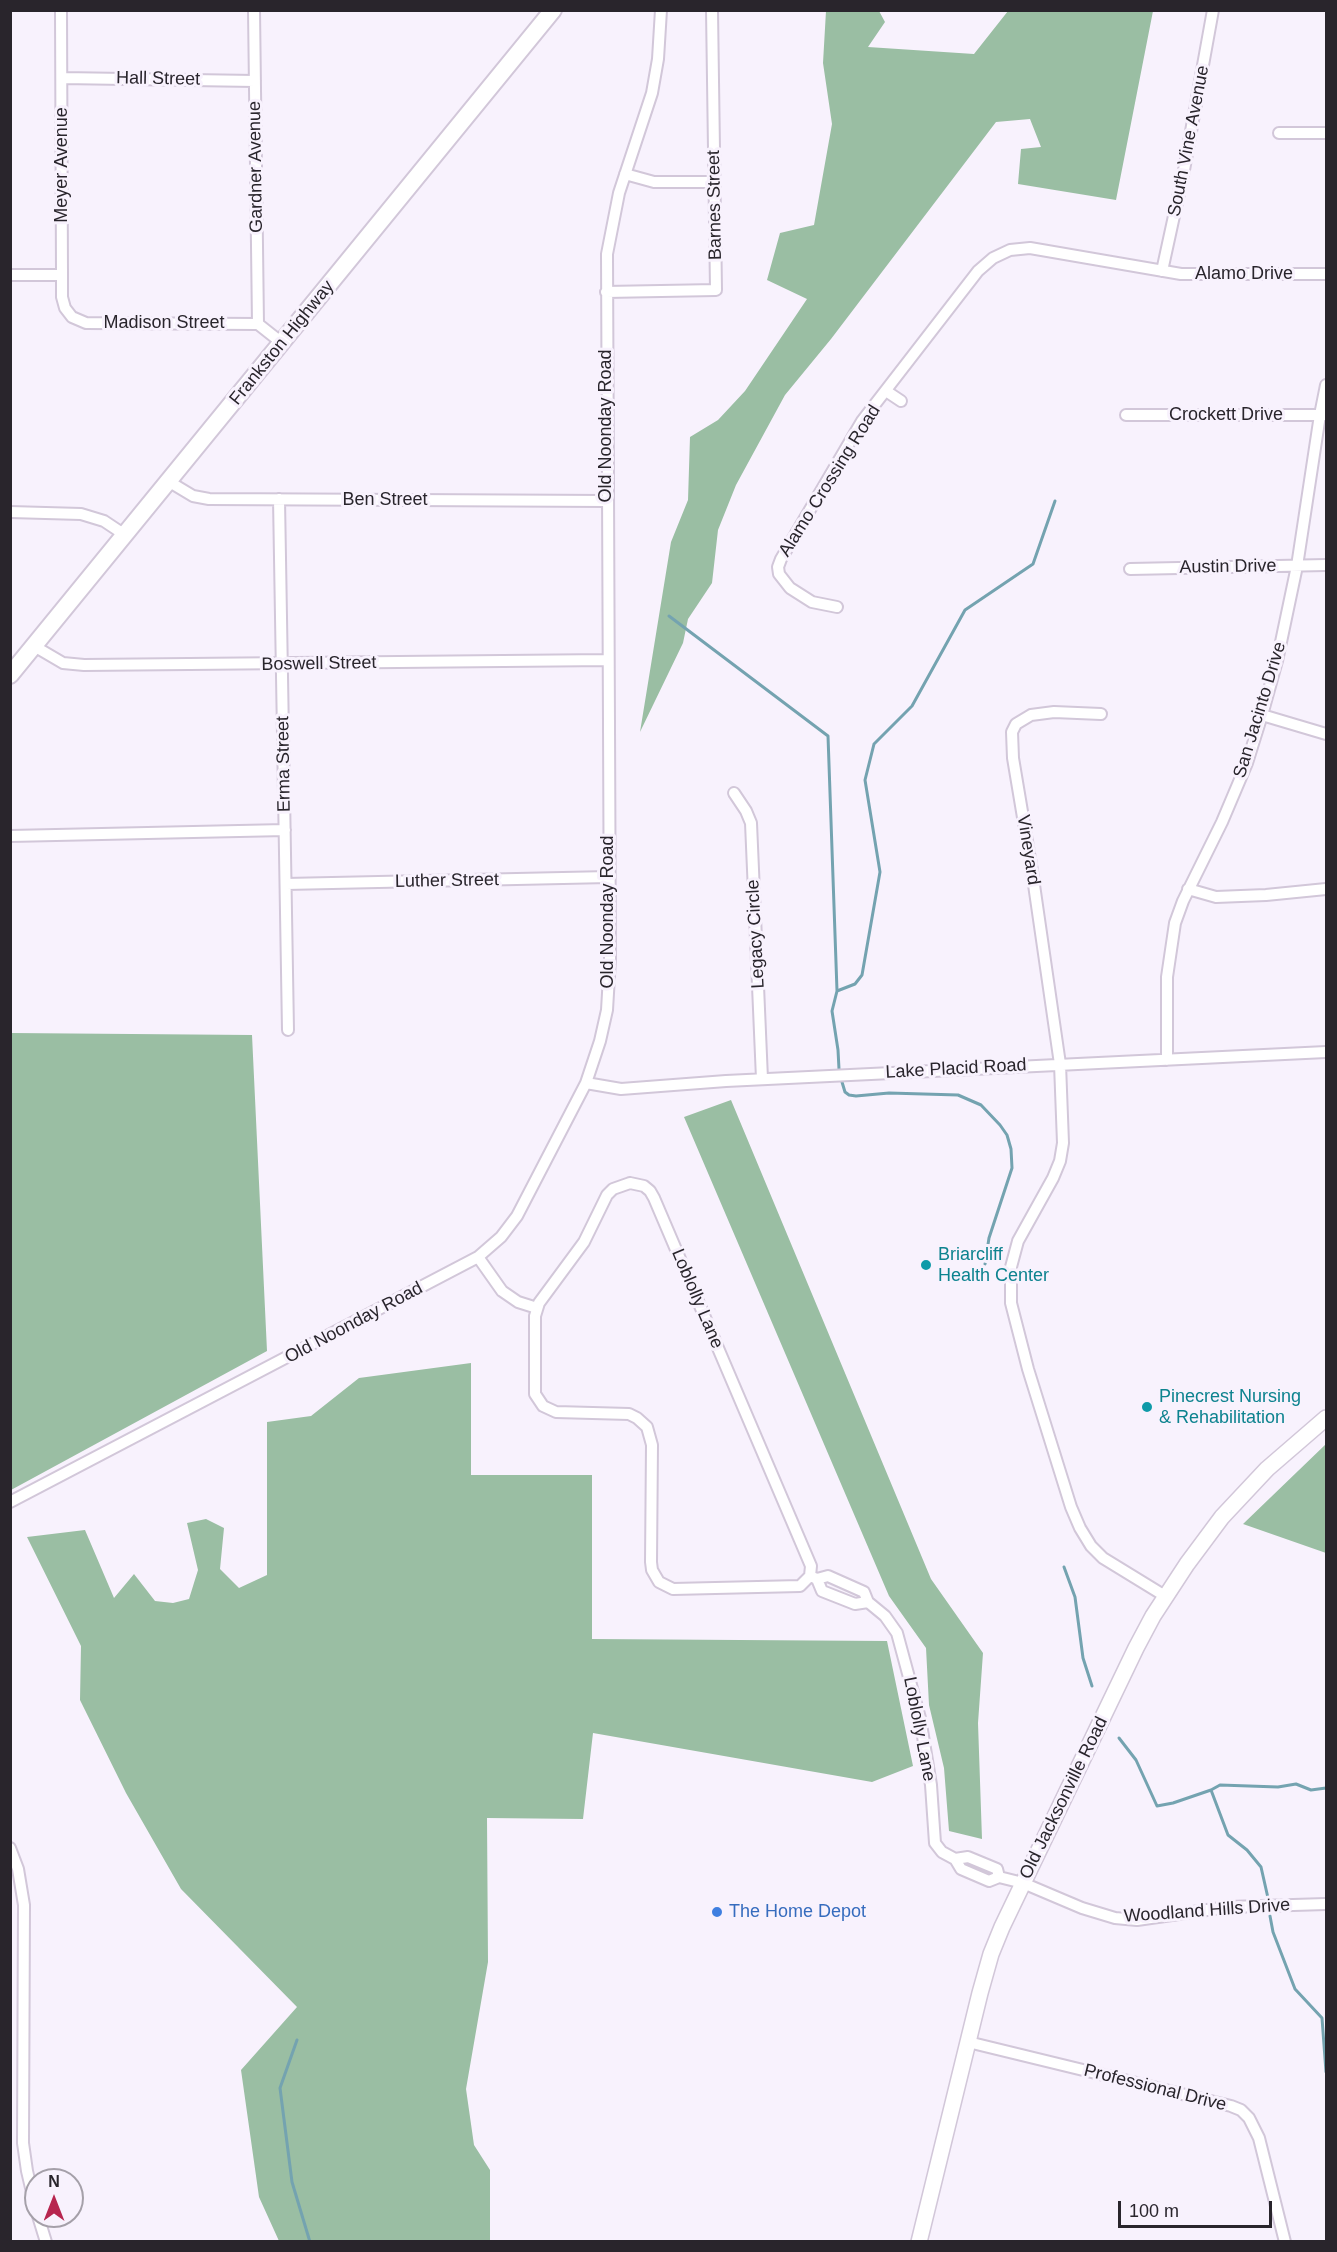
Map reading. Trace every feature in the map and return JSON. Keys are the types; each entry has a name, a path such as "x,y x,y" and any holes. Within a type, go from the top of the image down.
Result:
{"main road":[{"name":"Frankston Highway","path":"10,675 553,10"},
{"name":"Old Jacksonville Road","path":"919,2241 992,1954 1023,1883 1136,1648 1187,1564 1233,1505 1276,1460 1326,1418"}],"street":[{"name":"Meyer Avenue","path":"61,10 62,275 65,308 72,317"},
{"name":"Gardner Avenue","path":"254,10 258,324"},
{"name":"Old Noonday Road","path":"10,1502 478,1257 501,1237 517,1216 586,1083 600,1041 607,1010 610,959 606,292 608,238 625,174 652,93 658,59 661,10"},
{"name":"Barnes Street","path":"606,292 716,290 712,10"},
{"name":"South Vine Avenue","path":"1162,271 1184,170 1213,10"},
{"name":"Hall Street","path":"62,78 255,81"},
{"path":"1279,133 1326,133"},
{"path":"625,174 654,182 714,182"},
{"name":"Alamo Crossing Road","path":"837,607 812,602 790,588 781,578 779,563 856,431 978,271 1004,252 1030,248 1162,271"},
{"name":"Alamo Drive","path":"1162,271 1191,274 1326,274"},
{"path":"10,274 62,275"},
{"name":"Madison Street","path":"72,317 86,323 258,324"},
{"path":"258,324 282,343"},
{"name":"San Jacinto Drive","path":"1167,1060 1168,961 1175,923 1188,889 1226,813 1247,763 1262,715 1297,566 1326,385"},
{"name":"Alamo Crossing Road","path":"886,391 901,401"},
{"name":"Crockett Drive","path":"1126,415 1323,415"},
{"name":"Ben Street","path":"168,481 201,498 607,501"},
{"name":"Erma Street","path":"279,499 288,1030"},
{"path":"10,512 81,514 104,521 125,535"},
{"name":"Austin Drive","path":"1130,569 1326,565"},
{"name":"Boswell Street","path":"34,646 56,660 71,664 608,660"},
{"name":"Vineyard","path":"1060,1064 1032,871 1012,758 1012,732 1016,724 1031,715 1054,712 1101,714"},
{"path":"1262,715 1326,734"},
{"name":"Legacy Circle","path":"734,794 751,823 762,1079"},
{"path":"10,836 285,830"},
{"name":"Luther Street","path":"286,884 609,877"},
{"path":"1188,889 1216,897 1266,896 1326,889"},
{"name":"Lake Placid Road","path":"586,1083 621,1089 762,1079 1326,1052"},
{"path":"1060,1064 1062,1153 1053,1178 1027,1222 1014,1254 1010,1280 1013,1315 1067,1497 1080,1528 1103,1558 1166,1596"},
{"name":"Loblolly Lane","path":"814,1578 792,1588 674,1588 659,1582 652,1570 651,1562 652,1445 650,1432 642,1422 629,1414 556,1412 538,1401 534,1378 537,1308 584,1242 607,1195 613,1189 630,1183 644,1186 650,1191 811,1566 814,1578 822,1591 855,1604 868,1602 885,1616 897,1633 920,1719 931,1785 934,1837 938,1848 955,1858 961,1869 989,1881 999,1877 1023,1883"},
{"path":"478,1257 502,1291 518,1302 537,1308"},
{"path":"10,1848 18,1869 24,1905 23,2143 27,2168"},
{"name":"Woodland Hills Drive","path":"1023,1883 1082,1908 1115,1918 1137,1920 1228,1907 1326,1904"},
{"name":"Professional Drive","path":"968,2042 1241,2110 1249,2118 1259,2138 1285,2241"}],"green space":[{"path":"826,11 879,11 885,22 868,47 974,54 1008,11 1153,11 1116,200 1018,184 1021,149 1041,147 1030,119 996,122 831,339 785,395 736,485 718,530 712,583 688,619 683,643 640,732 671,542 688,500 690,437 718,420 745,391 807,299 767,280 780,233 814,225 832,124 823,63"},
{"path":"11,1033 252,1035 267,1351 11,1490"},
{"path":"731,1100 931,1579 983,1653 978,1723 982,1839 949,1831 944,1768 929,1705 926,1648 889,1596 684,1117"},
{"path":"471,1363 471,1475 592,1475 592,1639 887,1641 913,1766 872,1782 593,1733 583,1819 487,1818 488,1962 466,2089 474,2145 490,2170 490,2241 279,2241 259,2197 241,2070 297,2007 181,1889 126,1793 80,1700 81,1646 27,1537 85,1530 114,1598 134,1574 155,1601 173,1603 189,1599 198,1570 187,1523 206,1519 224,1528 220,1569 239,1588 267,1575 267,1422 311,1416 359,1378"},
{"path":"1326,1444 1326,1553 1243,1524"}],"waterway":[{"path":"837,991 855,984 862,975 880,872 865,780 874,744 912,706 965,610 1033,564 1055,501"},
{"path":"669,616 828,736 837,991 832,1011 839,1069"},
{"path":"842,1082 845,1092 856,1096 889,1093 958,1095 981,1105 1000,1125 1007,1135 1011,1149 1012,1168 989,1238 985,1264"},
{"path":"1064,1567 1075,1597 1083,1658 1092,1686"},
{"path":"1119,1738 1136,1760 1157,1806 1211,1790 1228,1835 1247,1850 1261,1867 1268,1898"},
{"path":"1211,1790 1220,1785 1278,1787 1296,1784 1311,1790 1326,1788"},
{"path":"1270,1916 1273,1932 1295,1989 1322,2018 1326,2072"},
{"path":"297,2040 280,2088 292,2182 310,2242"}],"place":[{"name":"Briarcliff Health Center","path":"926,1265"},
{"name":"Pinecrest Nursing & Rehabilitation","path":"1147,1407"},
{"name":"The Home Depot","path":"717,1912"}]}
